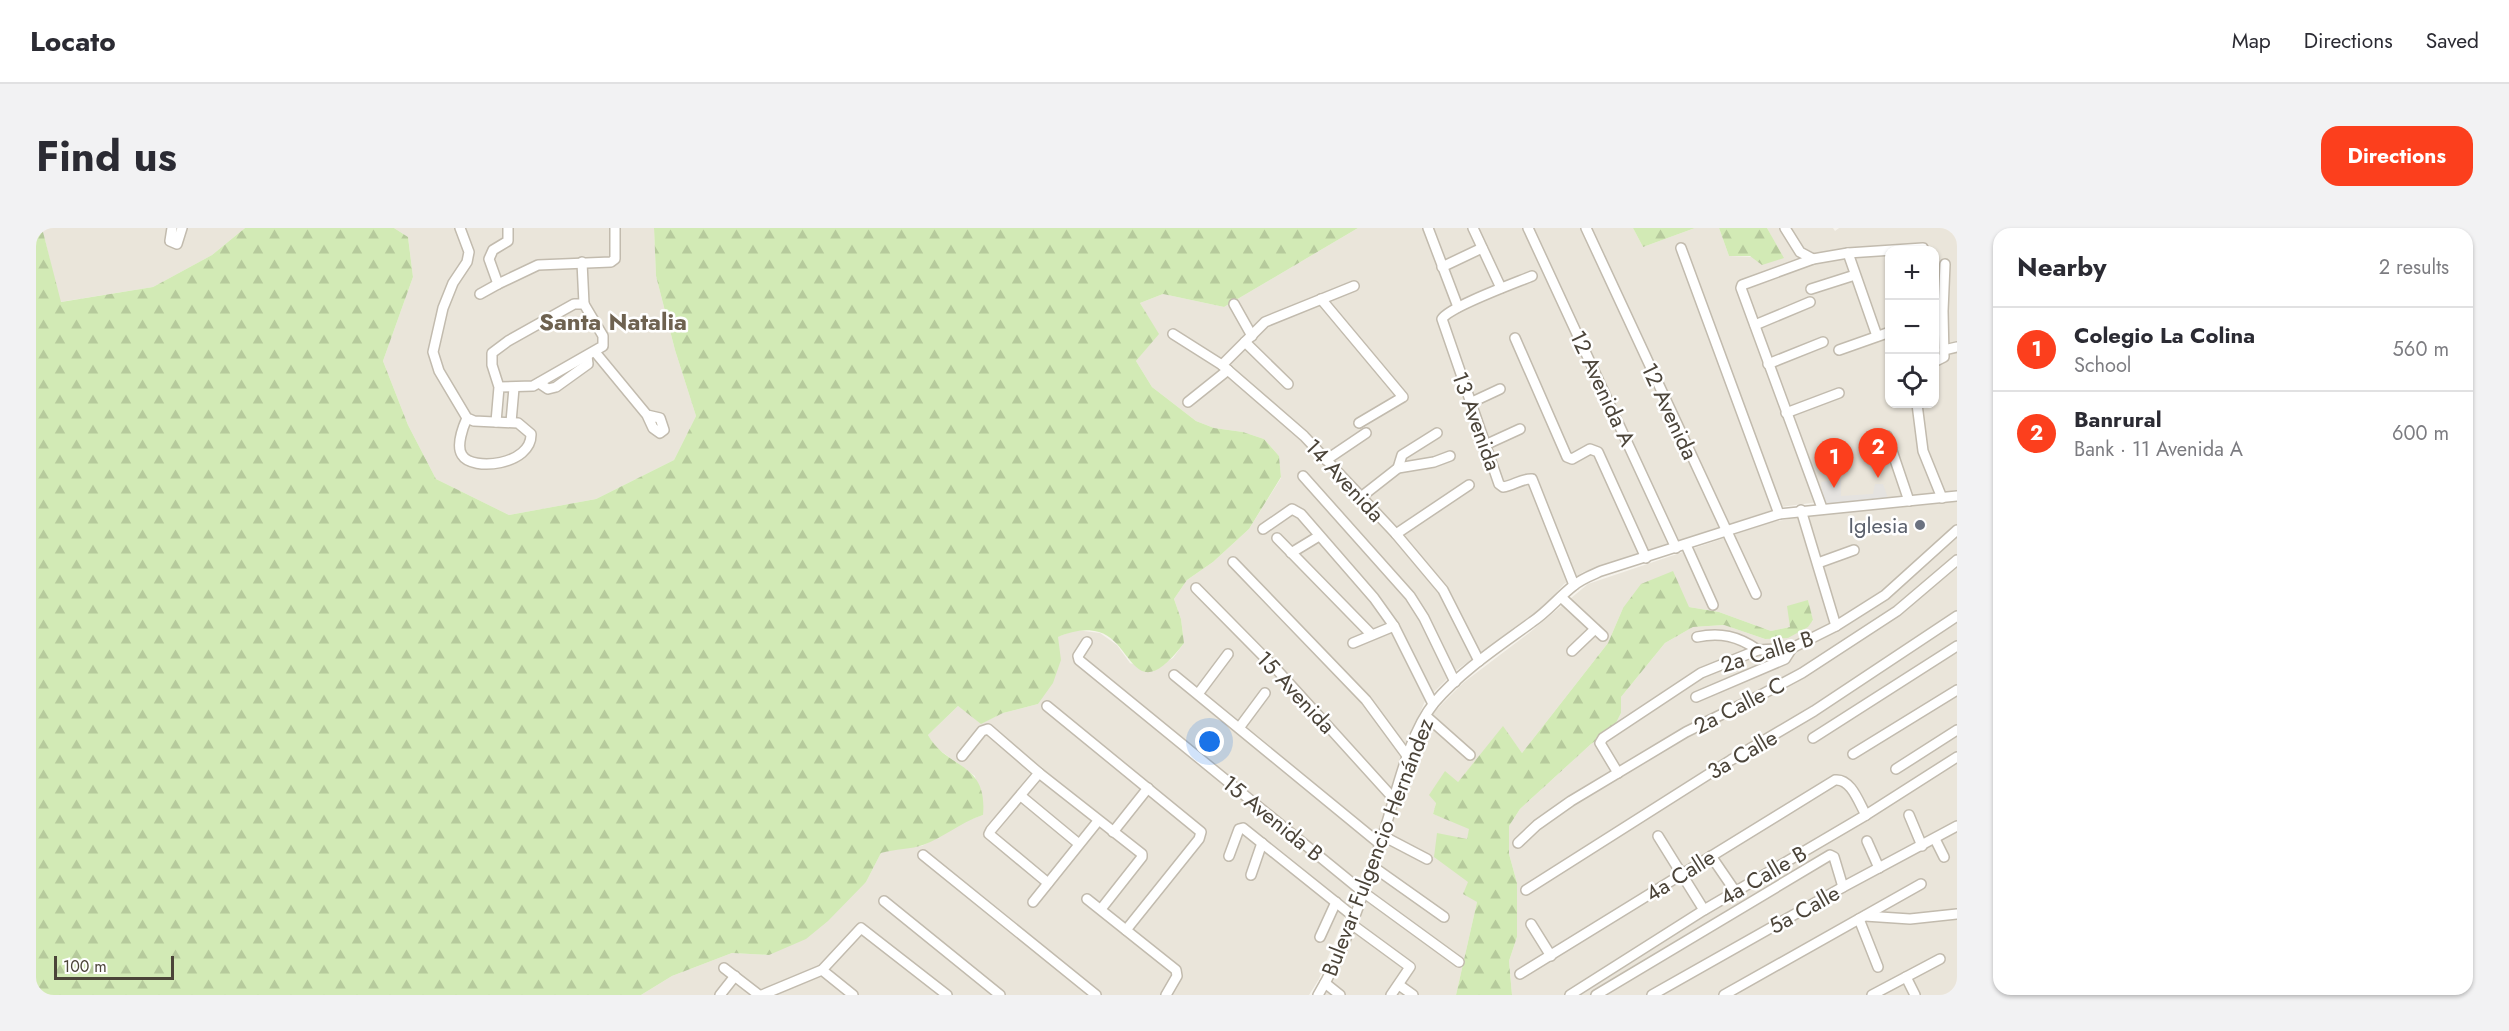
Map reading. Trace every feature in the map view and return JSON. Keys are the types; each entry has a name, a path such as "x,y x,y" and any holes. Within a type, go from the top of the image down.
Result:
{"street":[{"path":"172,228 170,241 177,244 182,228"},
{"path":"460,228 469,252 467,262 453,283 443,308 433,352 439,371 467,418 474,421 511,422 524,426 531,434 530,443 524,453 504,462 478,462 466,459 461,452 462,432 467,418"},
{"path":"498,284 489,258 493,250 508,241 507,228"},
{"path":"480,294 534,266 611,262 615,259 615,228"},
{"path":"1428,228 1458,307 1532,276"},
{"path":"1473,228 1501,288"},
{"name":"12 Avenida A","path":"1528,228 1676,548"},
{"name":"12 Avenida","path":"1586,228 1756,594"},
{"path":"1785,228 1800,252 1813,260"},
{"path":"1442,267 1482,248"},
{"path":"1681,248 1779,514"},
{"path":"1822,508 1741,288 1744,283 1813,260 1848,254 1885,252"},
{"path":"1848,254 1876,336"},
{"path":"499,387 514,388 533,386 538,383 548,389 556,387 588,364 591,354 603,346 605,340 584,304 582,262"},
{"path":"1941,356 1945,264"},
{"path":"1811,289 1855,275"},
{"path":"1188,402 1272,318 1354,286"},
{"path":"1321,300 1403,397 1359,423"},
{"path":"1755,325 1810,302"},
{"path":"496,422 499,387 491,360 492,353 574,304 584,304"},
{"path":"1234,304 1249,339 1288,384"},
{"name":"13 Avenida","path":"1458,307 1442,319 1499,484 1503,487 1509,486 1528,478 1534,482 1574,585"},
{"path":"1839,350 1885,333"},
{"name":"14 Avenida","path":"1173,334 1225,367 1304,436 1396,534 1443,590 1479,661"},
{"path":"1515,338 1567,457 1572,459 1590,449 1598,452 1646,558"},
{"path":"1768,364 1823,342"},
{"path":"1941,356 1957,347"},
{"path":"591,354 647,415"},
{"path":"511,422 514,388"},
{"path":"1470,403 1500,389"},
{"path":"1786,413 1839,393"},
{"path":"1918,408 1923,451 1949,497 1957,488"},
{"path":"1485,445 1520,429"},
{"path":"1326,460 1366,433"},
{"path":"1398,468 1402,455 1437,433"},
{"path":"1887,436 1909,501"},
{"path":"1361,497 1398,468 1434,462 1450,456"},
{"path":"1303,477 1410,596 1424,618 1455,682"},
{"path":"1396,534 1469,485"},
{"name":"Bulevar Fulgencio Hernández","path":"1318,995 1352,920 1408,757 1433,704 1479,661 1537,619 1574,585 1601,571 1779,514 1949,497"},
{"path":"1263,529 1292,509 1301,514 1374,598 1394,626 1433,704"},
{"path":"1801,510 1836,626"},
{"name":"2a Calle B","path":"1618,773 1600,743 1603,738 1690,678 1758,650 1792,648 1836,626 1885,595 1957,530"},
{"path":"1292,553 1319,536"},
{"path":"1276,538 1371,634"},
{"path":"1686,545 1713,605"},
{"path":"1818,563 1854,550"},
{"name":"2a Calle C","path":"1518,843 1537,825 1571,801 1686,732 1757,698 1802,673 1897,612 1957,560"},
{"path":"1233,562 1366,700 1408,757"},
{"name":"15 Avenida","path":"1196,588 1278,671 1394,800"},
{"path":"1561,597 1599,632 1572,651"},
{"name":"3a Calle","path":"1526,890 1731,760 1814,711 1957,616"},
{"path":"1353,643 1394,626"},
{"path":"1697,637 1714,634 1730,636 1758,650"},
{"name":"15 Avenida B","path":"1088,642 1078,656 1079,660 1362,892 1459,962"},
{"path":"1813,738 1957,646"},
{"path":"1696,697 1785,658 1792,648"},
{"path":"1198,694 1228,654"},
{"path":"1174,675 1381,840 1427,858"},
{"path":"1853,754 1957,690"},
{"path":"1239,728 1265,693"},
{"path":"1047,706 1201,832 1199,839 1126,930"},
{"path":"1426,716 1470,755"},
{"path":"962,756 982,730 988,729 1039,773 1142,854 1101,909"},
{"path":"1896,769 1957,730"},
{"name":"4a Calle B","path":"1570,995 1704,910 1866,815 1957,757"},
{"path":"1039,773 991,830 990,836 1048,883"},
{"name":"4a Calle","path":"1520,974 1835,780 1841,779 1847,783 1866,815"},
{"path":"1113,832 1148,788"},
{"path":"1021,796 1079,844"},
{"path":"1909,814 1922,846"},
{"path":"1033,902 1098,820"},
{"name":"5a Calle","path":"1652,995 1843,887 1957,826"},
{"path":"1229,856 1239,829 1243,828 1336,903 1352,920 1410,967 1391,995"},
{"path":"1658,836 1704,910"},
{"path":"1935,839 1944,857"},
{"path":"1867,841 1879,868"},
{"path":"1251,875 1262,843"},
{"path":"923,855 1096,995"},
{"path":"1596,995 1830,855 1834,857 1843,887"},
{"path":"1711,856 1735,891"},
{"path":"1372,866 1444,917"},
{"path":"1724,995 1921,884"},
{"path":"1087,899 1176,970 1177,976 1166,995"},
{"path":"884,902 1000,995"},
{"path":"1320,937 1336,903"},
{"path":"1862,917 1910,919 1957,914"},
{"path":"1862,917 1878,967"},
{"path":"1531,924 1551,956"},
{"path":"724,968 760,995 822,970 859,929 863,928 947,995"},
{"path":"1872,994 1940,959"},
{"path":"822,970 854,995"},
{"path":"720,995 735,976"},
{"path":"1906,977 1915,995"},
{"path":"1325,983 1340,995"},
{"path":"1399,984 1413,995"}],"shaded area":[{"path":"42,228 245,228 212,255 153,287 60,302"},
{"path":"394,228 654,228 656,276 675,350 696,416 674,460 596,499 509,515 436,479 408,425 383,361 413,277 408,237"},
{"path":"1358,228 1633,228 1643,247 1695,228 1719,228 1729,256 1783,258 1767,228 1833,228 1835,231 1839,228 1957,228 1957,490 1933,495 1818,502 1781,507 1583,572 1564,584 1542,608 1454,672 1425,701 1406,747 1373,848 1319,979 1309,995 641,995 672,976 732,953 769,955 866,882 881,853 898,848 922,846 963,822 983,815 975,776 934,746 928,735 958,706 982,723 1003,713 1038,704 1057,637 1076,630 1100,633 1117,645 1130,663 1151,671 1173,658 1184,643 1181,619 1174,599 1187,580 1213,562 1249,529 1281,478 1279,456 1264,439 1243,432 1214,428 1196,421 1152,387 1136,361 1158,334 1140,303 1163,294 1224,307"},
{"path":"1841,479 1841,496 1873,494 1875,484 1883,484 1889,501 1824,504 1821,482"},
{"path":"1957,500 1957,995 1512,995 1509,961 1517,937 1517,883 1509,854 1509,826 1520,809 1591,744 1613,729 1621,713 1621,697 1665,643 1693,627 1724,625 1765,639 1813,621 1808,600 1790,627 1771,631 1719,612 1689,607 1623,608 1608,643 1522,753 1503,727 1458,782 1436,803 1433,814 1470,828 1467,839 1468,882 1477,902 1456,995 1324,995 1346,950 1388,837 1424,726 1436,710 1463,683 1588,584 1772,522 1823,513"}],"green space":[{"path":"36,228 42,228 61,302 153,287 212,255 245,228 394,228 408,237 413,277 383,361 408,425 436,479 509,515 596,499 674,460 696,416 675,350 656,276 654,228 1358,228 1224,307 1163,294 1140,303 1159,334 1136,361 1152,387 1196,421 1214,428 1243,432 1264,439 1279,456 1281,477 1249,529 1213,562 1187,580 1174,599 1181,619 1184,643 1167,662 1154,671 1144,672 1111,638 1099,632 1078,631 1058,637 1061,660 1053,683 1038,704 1003,713 981,724 958,706 928,735 945,755 973,775 983,797 983,815 923,845 881,853 866,882 828,921 806,939 769,955 732,953 672,976 641,995 36,995"},
{"path":"1633,228 1695,228 1643,247"},
{"path":"1719,228 1767,228 1784,258 1762,265 1750,256 1729,256"},
{"path":"1673,571 1689,607 1719,612 1771,631 1790,627 1787,606 1808,600 1813,620 1808,627 1788,638 1765,639 1724,625 1693,627 1665,643 1621,697 1621,713 1613,729 1591,744 1520,809 1509,826 1509,854 1517,883 1517,937 1509,961 1512,995 1456,995 1477,902 1463,894 1468,882 1434,857 1437,833 1467,839 1469,829 1433,814 1436,803 1429,795 1445,771 1458,782 1503,726 1522,753 1608,643 1623,608 1641,584"}],"place":[{"name":"Banrural","path":"1878,478"},
{"name":"Colegio La Colina","path":"1834,488"},
{"name":"Iglesia","path":"1920,525"}],"district":[{"name":"Santa Natalia","path":"613,322"}]}
